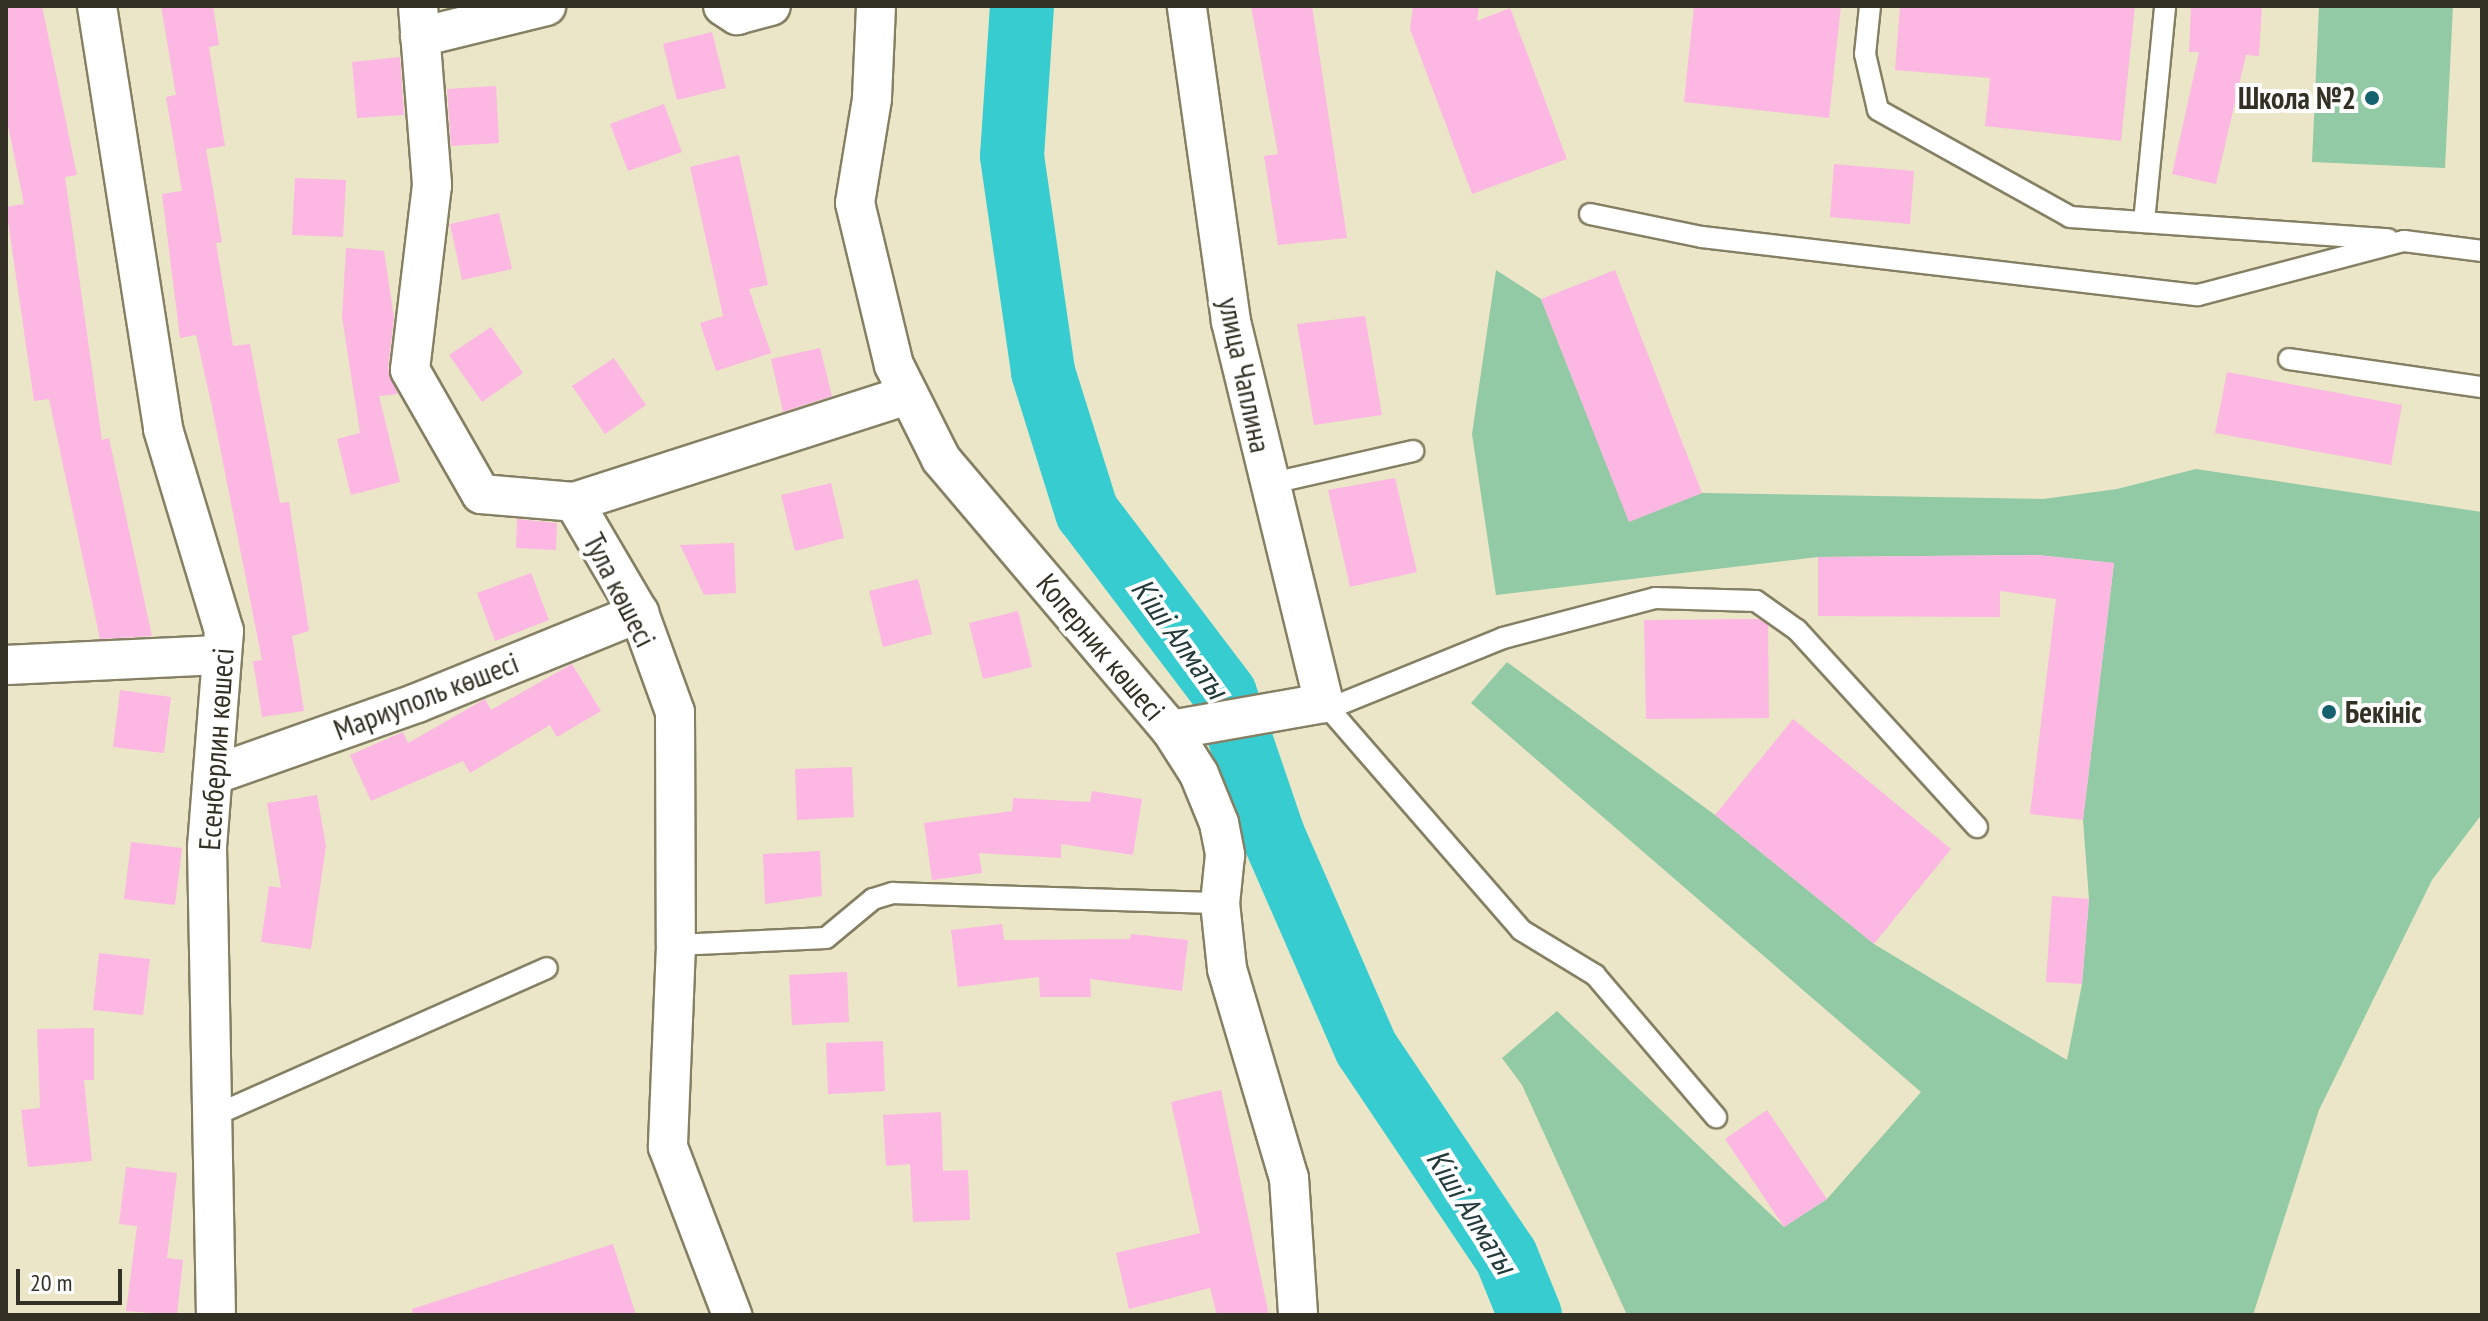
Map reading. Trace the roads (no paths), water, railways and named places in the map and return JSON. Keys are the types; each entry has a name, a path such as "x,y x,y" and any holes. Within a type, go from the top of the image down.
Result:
{"street":[{"name":"Есенберлин көшесі","path":"97,6 163,429 224,631 207,847 216,1315"},
{"path":"419,22 546,6"},
{"path":"723,6 737,15 771,6"},
{"name":"Коперник көшесі","path":"876,6 872,99 855,203 894,365 941,459 1171,730 1199,774 1219,823 1225,855 1220,903 1227,969 1289,1178 1298,1315"},
{"name":"улица Чаплина","path":"1187,6 1231,321 1268,484 1302,601 1315,706"},
{"name":"Тула көшесі","path":"419,22 432,185 410,370 481,494 574,502 639,613 675,712 676,945 668,1147 732,1315"},
{"path":"574,502 908,395"},
{"name":"Мариуполь көшесі","path":"213,775 417,703 639,613"},
{"path":"6,665 222,655"},
{"path":"1171,730 1315,706"}],"lane":[{"path":"1870,6 1865,54 1878,110 2070,217 2404,241 2482,251"},
{"path":"2144,222 2165,6"},
{"path":"1590,214 1702,237 2198,295 2404,241"},
{"path":"2289,359 2482,387"},
{"path":"1268,484 1413,451"},
{"path":"1716,1117 1595,975 1521,930 1315,706 1503,638 1655,598 1756,601 1797,630 1977,827"},
{"path":"676,945 826,938 873,899 893,893 1220,903"},
{"path":"213,1116 547,968"}],"waterway":[{"name":"Кіші Алматы","path":"1022,6 1012,156 1043,372 1087,512 1225,694 1273,835 1366,1048 1506,1256 1530,1315"}],"place":[{"name":"Школа №2","path":"2372,98"},
{"name":"Бекініс","path":"2329,712"}]}
